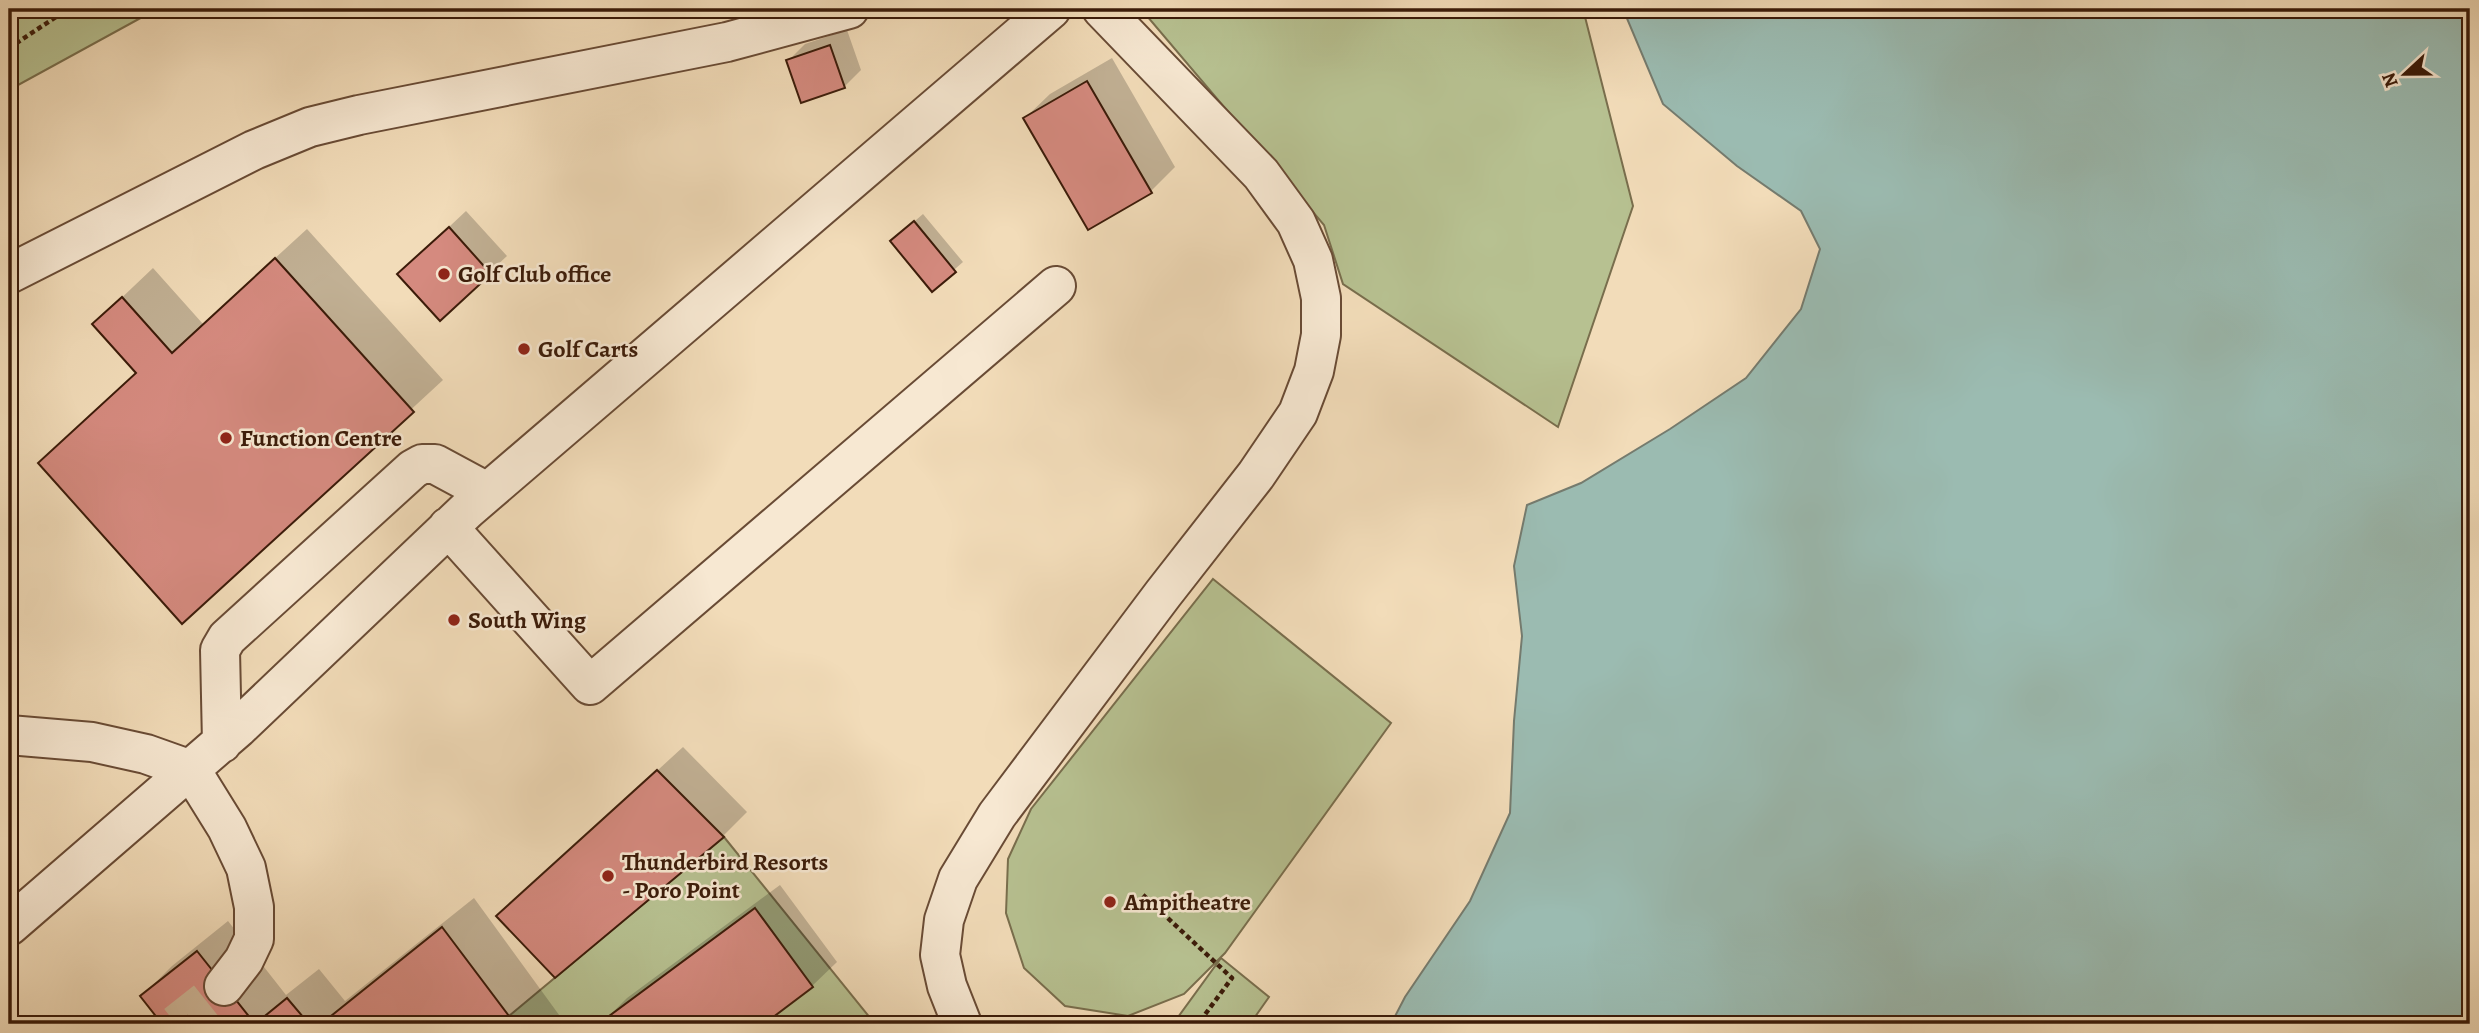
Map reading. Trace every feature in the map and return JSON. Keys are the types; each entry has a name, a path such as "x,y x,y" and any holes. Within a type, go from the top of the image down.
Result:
{"street":[{"path":"9,274 254,150 310,127 727,42 849,9"},
{"path":"9,926 222,743 487,492 1051,9"},
{"path":"962,1024 947,986 940,955 944,920 958,879 997,816 1256,475 1284,434 1298,413 1314,371 1321,335 1321,298 1314,260 1296,222 1261,174 1102,9"},
{"path":"448,527 590,685 1056,286"},
{"path":"222,743 220,650 227,638 413,469 422,464 435,464 487,492"},
{"path":"9,735 92,742 146,754 191,770 227,828 246,868 254,907 254,939 244,960 224,985"}],"path":[{"path":"9,48 68,9"},
{"path":"1143,895 1232,978 1198,1024"},
{"path":"186,1016 192,1024"}],"green space":[{"path":"9,9 157,9 9,90"},
{"path":"1141,9 1583,9 1633,206 1558,427 1343,284 1324,225"},
{"name":"Ampitheatre","path":"1213,579 1391,723 1225,953 1184,994 1128,1016 1065,1006 1024,968 1006,913 1008,859 1031,809"},
{"path":"724,837 875,1024 515,1024 509,1016"},
{"path":"1221,958 1269,997 1250,1024 1173,1024"}],"water":[{"path":"1623,9 2470,9 2470,1024 1391,1024 1405,997 1470,901 1510,813 1514,721 1522,636 1514,566 1527,505 1581,483 1670,429 1746,378 1801,309 1820,249 1801,211 1737,166 1663,104"}],"building":[{"path":"830,45 845,88 801,103 786,60"},
{"path":"1087,81 1152,193 1088,230 1023,118"},
{"path":"914,221 956,272 932,292 890,241"},
{"name":"Golf Club office","path":"449,227 491,274 440,321 397,274"},
{"name":"Function Centre","path":"275,258 414,412 182,624 38,463 136,373 92,324 122,297 172,353"},
{"name":"Thunderbird Resorts - Poro Point","path":"657,770 724,837 555,978 496,916"},
{"path":"755,908 813,987 764,1024 602,1024 601,1022"},
{"path":"442,927 515,1024 321,1024"},
{"path":"197,951 255,1024 162,1024 140,996"},
{"path":"287,998 309,1024 255,1024"}],"tunnel":[{"path":"176,1024 224,986"}],"place":[{"name":"Golf Club office","path":"444,274"},
{"name":"Golf Carts","path":"524,349"},
{"name":"Function Centre","path":"226,438"},
{"name":"South Wing","path":"454,620"},
{"name":"Thunderbird Resorts - Poro Point","path":"608,876"},
{"name":"Ampitheatre","path":"1110,902"}]}
